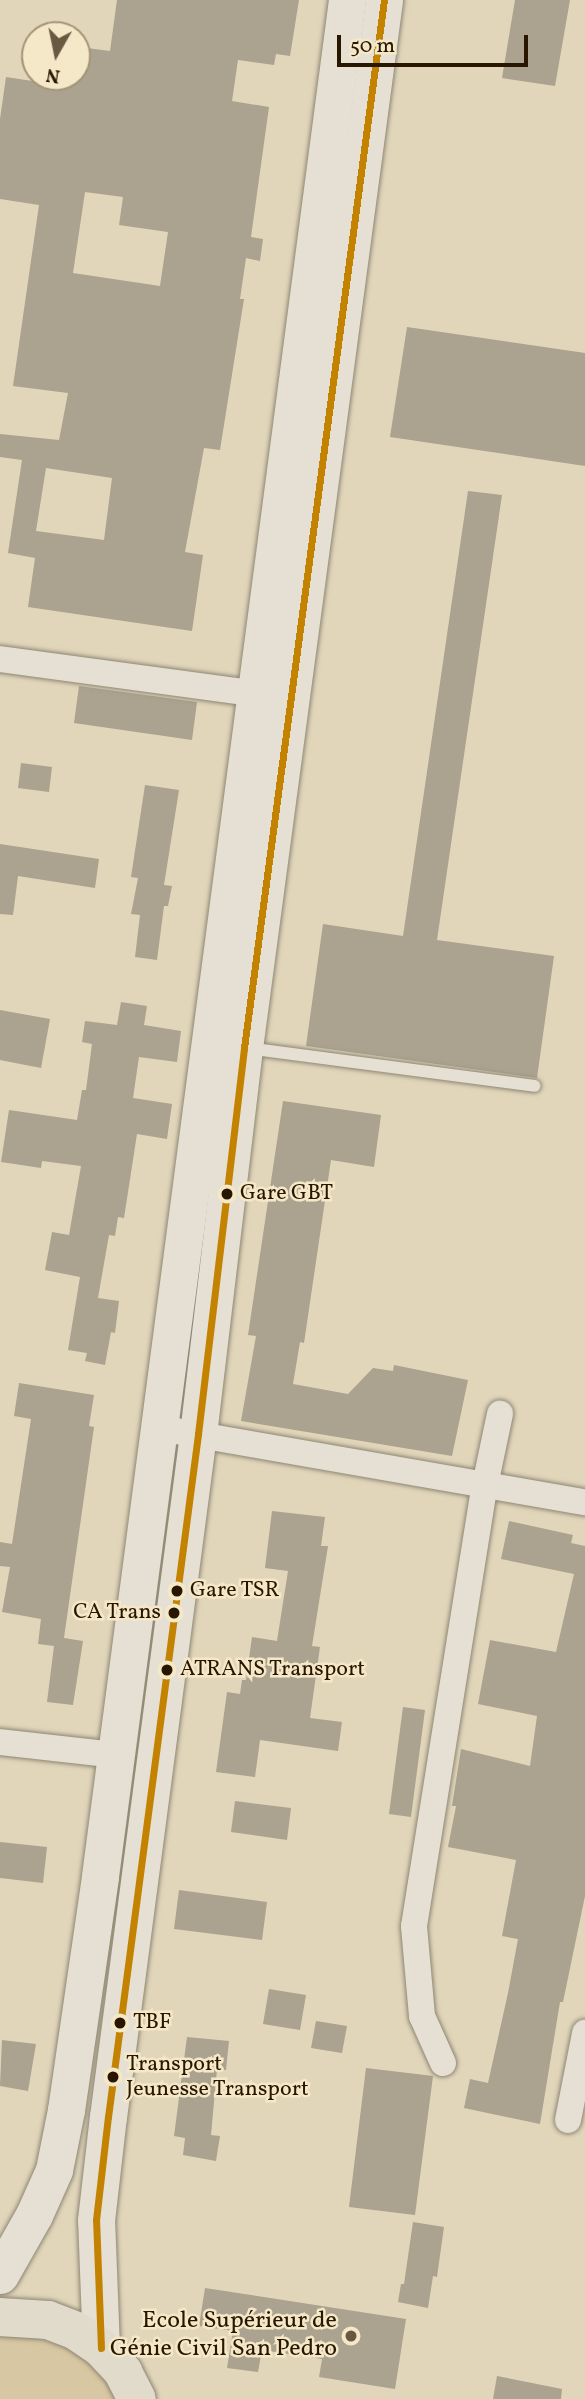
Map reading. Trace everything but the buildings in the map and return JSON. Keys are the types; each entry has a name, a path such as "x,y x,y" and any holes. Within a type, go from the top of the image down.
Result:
{"main road":[{"path":"120,2373 96,2220 198,1434 244,1048 273,696 347,0"},
{"path":"0,2275 34,2215 54,2170 68,2096 159,1428 384,0"},
{"path":"0,2317 48,2320 76,2331 151,2399"}],"street":[{"path":"0,659 273,696"},
{"path":"443,2063 422,2015 414,1926 485,1485 500,1414"},
{"path":"159,1428 585,1502"},
{"path":"0,1742 115,1755"},
{"path":"568,2120 585,2033"}],"lane":[{"path":"244,1048 535,1086"}],"shaded area":[{"path":"0,2337 34,2337 71,2348 101,2372 119,2399 0,2399"}],"transit line":[{"path":"101,2348 96,2220 108,2117 198,1434 244,1048 384,0"}],"place":[{"name":"Gare GBT","path":"227,1194"},
{"name":"Gare TSR","path":"177,1591"},
{"name":"CA Trans","path":"174,1613"},
{"name":"ATRANS Transport","path":"167,1670"},
{"name":"TBF","path":"120,2023"},
{"name":"Transport Jeunesse Transport","path":"113,2077"},
{"name":"Ecole Supérieur de Génie Civil San Pedro","path":"351,2336"}]}
